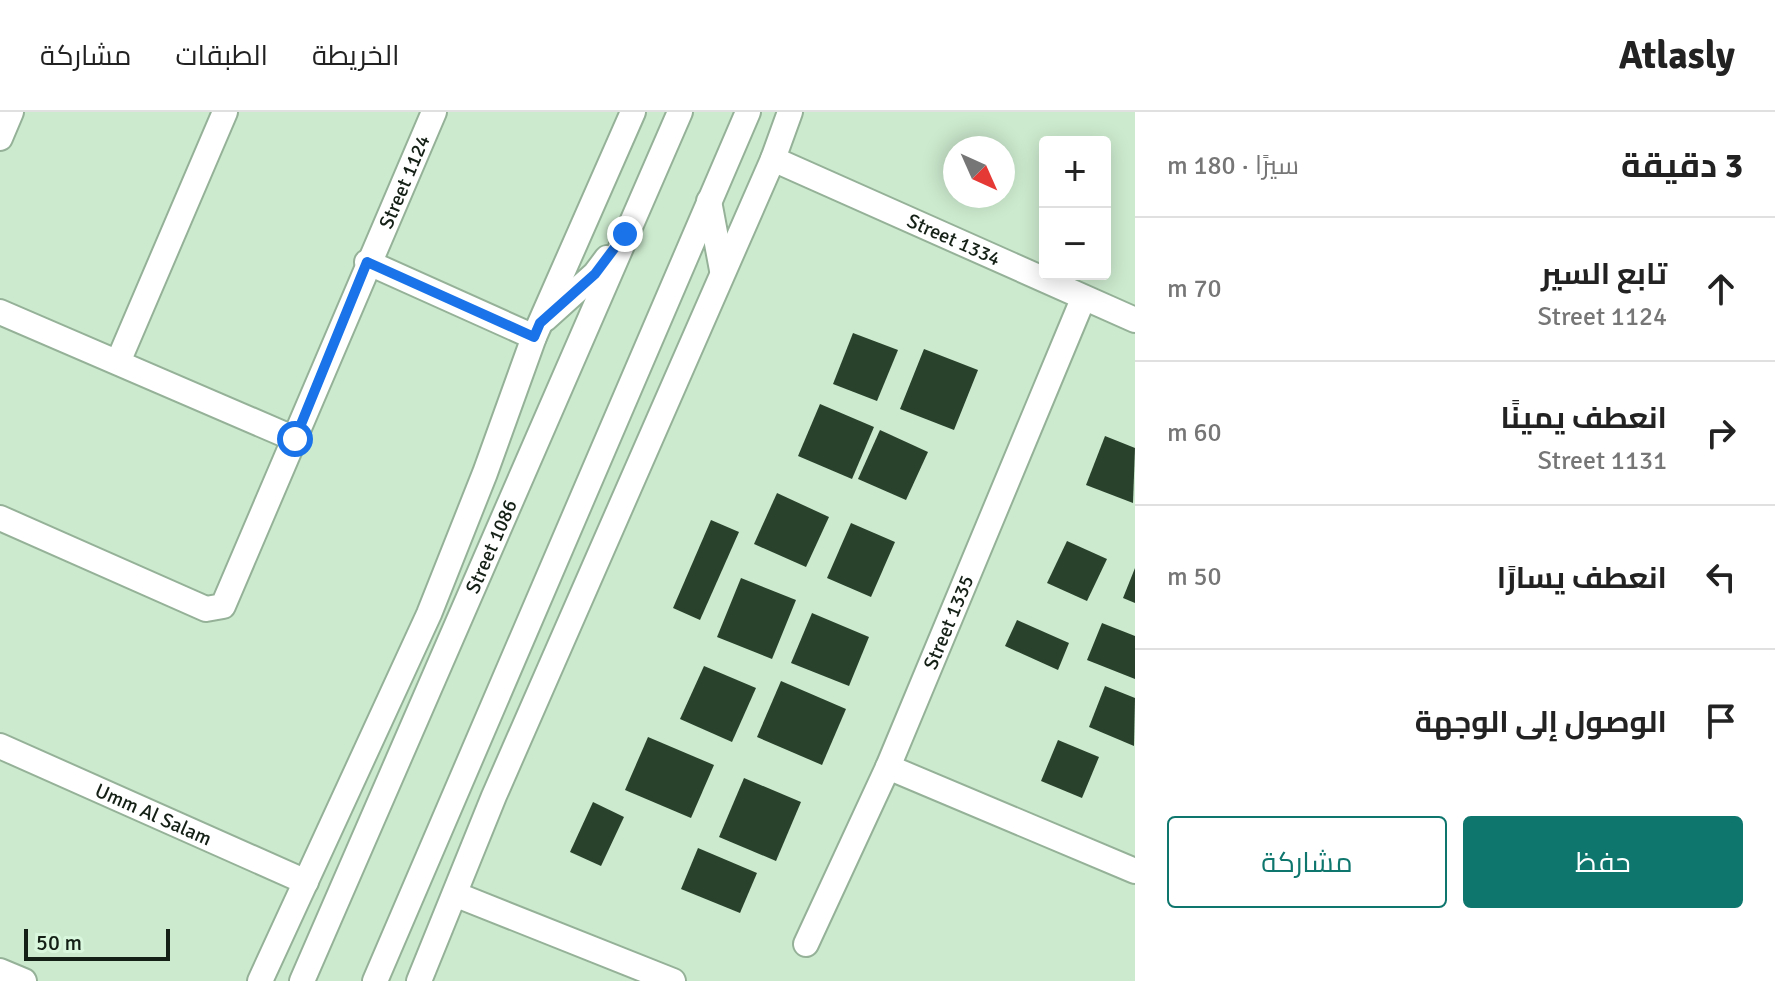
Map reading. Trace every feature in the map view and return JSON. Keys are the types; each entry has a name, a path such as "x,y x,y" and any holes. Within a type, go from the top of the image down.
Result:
{"street":[{"path":"0,138 11,112"},
{"path":"118,362 225,112"},
{"name":"Street 1124","path":"0,518 206,609 223,606 367,262 434,112"},
{"name":"Street 1086","path":"260,981 429,614 537,330 633,112"},
{"name":"Street 1086","path":"302,981 680,112"},
{"path":"375,981 748,112"},
{"path":"419,981 457,895 494,796 773,159 790,112"},
{"name":"Street 1334","path":"773,159 1135,320"},
{"path":"709,201 722,270"},
{"path":"367,262 537,330 595,274 625,234"},
{"name":"Street 1335","path":"806,944 888,767 1083,299"},
{"path":"0,312 295,439"},
{"path":"494,796 495,704"},
{"name":"Umm Al Salam","path":"0,746 306,882"},
{"path":"888,767 1135,871"},
{"path":"457,895 673,981"},
{"path":"0,971 24,981"}],"building":[{"path":"853,333 898,350 877,401 833,384"},
{"path":"924,349 978,370 954,430 900,409"},
{"path":"820,404 874,427 852,479 798,456"},
{"path":"880,430 928,452 906,500 858,479"},
{"path":"1105,436 1135,448 1133,503 1086,485"},
{"path":"777,493 829,517 806,567 754,544"},
{"path":"711,520 739,532 700,620 673,608"},
{"path":"851,523 895,542 871,597 827,578"},
{"path":"1067,541 1107,559 1087,601 1047,583"},
{"path":"1135,568 1135,603 1123,598"},
{"path":"741,578 796,600 772,659 717,637"},
{"path":"812,613 869,637 849,686 791,663"},
{"path":"1017,620 1069,643 1058,670 1005,646"},
{"path":"1102,623 1135,636 1135,679 1087,660"},
{"path":"704,666 756,688 732,742 680,719"},
{"path":"781,681 846,709 822,765 757,737"},
{"path":"1105,686 1135,698 1134,746 1089,727"},
{"path":"648,737 714,765 691,818 625,790"},
{"path":"1058,740 1099,757 1082,798 1041,781"},
{"path":"744,778 801,802 776,861 719,837"},
{"path":"593,802 624,817 601,866 570,852"},
{"path":"698,848 757,873 740,913 681,889"}],"route":[{"path":"295,439 367,262 534,337 540,323 595,274 625,234"}]}
